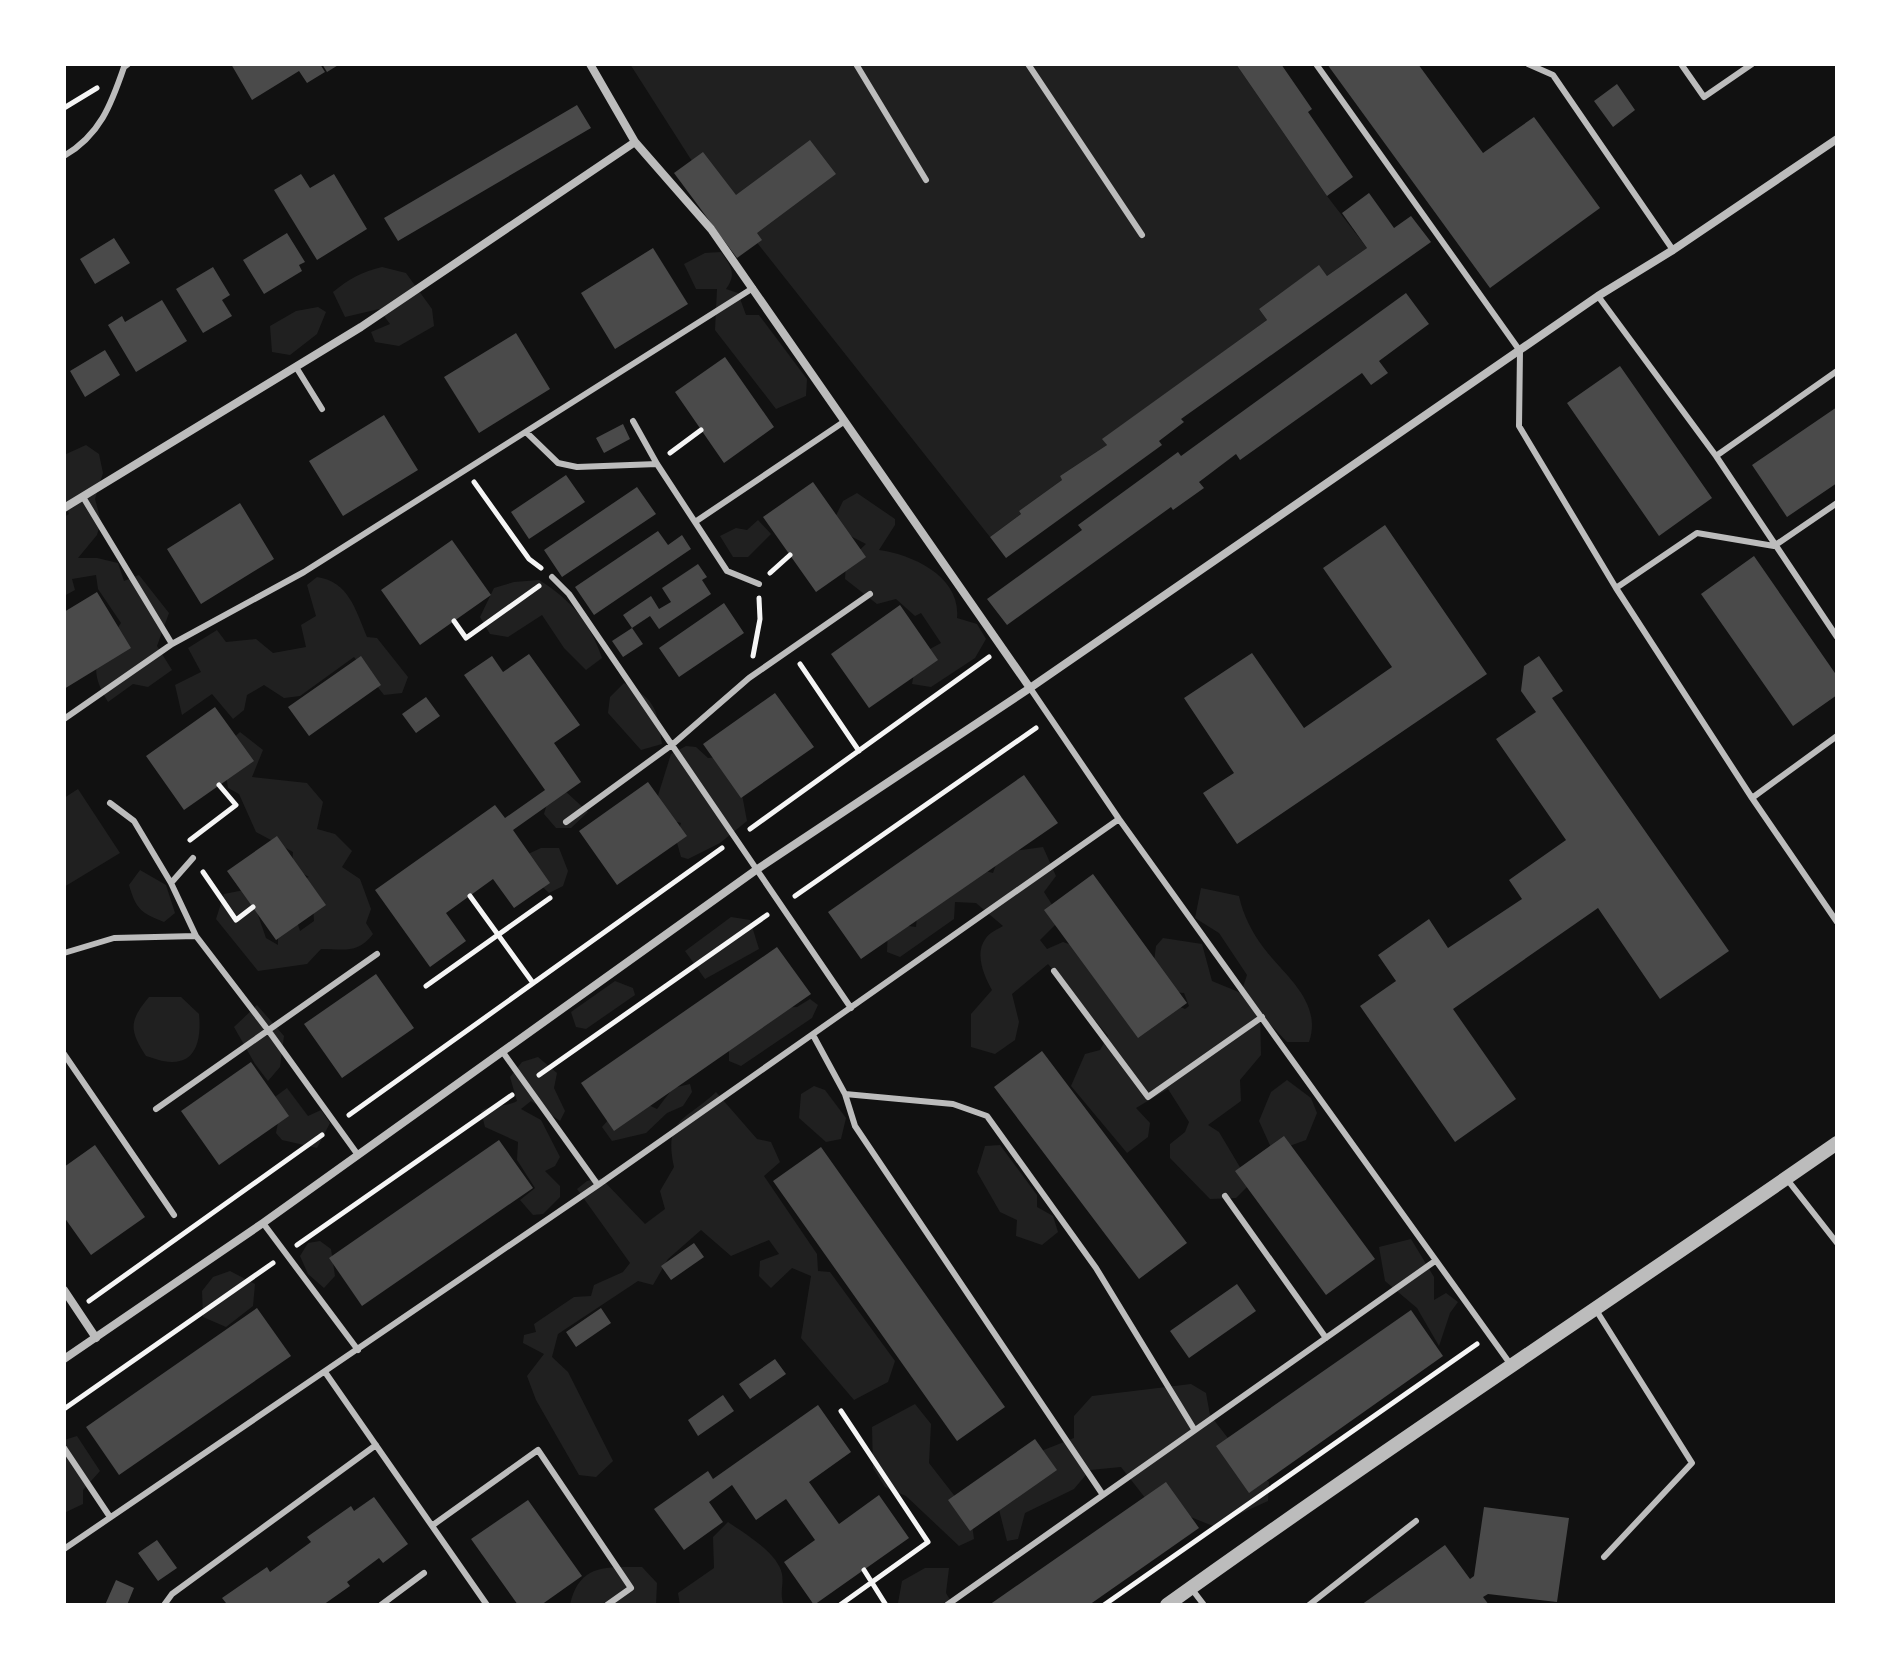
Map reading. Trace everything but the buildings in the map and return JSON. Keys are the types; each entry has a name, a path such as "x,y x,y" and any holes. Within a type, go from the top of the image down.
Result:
{"street":[{"path":"590,64 635,142 711,229 1030,688"},
{"path":"64,1359 263,1223 756,870 1030,688 1598,296 1673,250 1837,139"},
{"path":"64,508 361,327 635,142"},
{"path":"1167,1605 1837,1143"},
{"path":"64,1290 96,1338"}],"lane":[{"path":"64,156 79,148 108,113 124,67 128,64"},
{"path":"856,64 926,180"},
{"path":"1028,64 1142,235"},
{"path":"1316,64 1520,351 1519,426 1616,588 1752,798 1837,922"},
{"path":"1528,64 1553,75 1673,250"},
{"path":"1681,64 1704,97 1752,64"},
{"path":"64,719 172,644 304,572 753,288"},
{"path":"1598,296 1716,456 1837,637"},
{"path":"296,367 322,409"},
{"path":"1716,456 1837,371"},
{"path":"633,421 657,464 727,571 759,584"},
{"path":"695,522 845,421"},
{"path":"526,432 558,463 577,467 657,464"},
{"path":"83,497 172,644"},
{"path":"1616,588 1697,533 1774,546 1837,503"},
{"path":"552,577 569,594 851,1008"},
{"path":"566,822 673,744 749,678 870,594"},
{"path":"1030,688 1119,819 1511,1365"},
{"path":"1752,798 1837,736"},
{"path":"110,803 134,821 171,883 196,936 358,1155"},
{"path":"64,1549 598,1185 1119,819"},
{"path":"171,883 193,858"},
{"path":"64,953 114,938 196,936"},
{"path":"156,1109 377,954"},
{"path":"1054,971 1148,1097 1262,1017"},
{"path":"813,1035 845,1094 855,1126 1103,1495"},
{"path":"502,1051 598,1185"},
{"path":"64,1054 174,1215"},
{"path":"845,1094 953,1104 987,1116 1096,1268 1194,1429"},
{"path":"1786,1178 1837,1243"},
{"path":"1225,1196 1326,1338"},
{"path":"263,1223 358,1350"},
{"path":"947,1605 1435,1261"},
{"path":"1596,1310 1692,1463 1604,1557"},
{"path":"325,1372 487,1605"},
{"path":"164,1605 172,1594 376,1445"},
{"path":"64,1448 110,1517"},
{"path":"433,1525 538,1450 631,1588 607,1605"},
{"path":"1309,1605 1416,1521"},
{"path":"381,1605 424,1573"},
{"path":"1191,1588 1204,1605"}],"path":[{"path":"657,464 701,430"},
{"path":"454,621 466,638 552,577 529,559 466,470"},
{"path":"749,678 760,619 759,584 790,555"},
{"path":"790,649 859,751"},
{"path":"64,1409 1050,718"},
{"path":"219,785 236,805 187,842 193,858 236,920 253,907"},
{"path":"470,896 533,983"},
{"path":"426,986 550,898"},
{"path":"77,1309 460,1036"},
{"path":"1104,1605 1489,1335"},
{"path":"840,1605 928,1542 841,1411"},
{"path":"864,1570 886,1605"}],"shaded area":[{"path":"630,64 1236,64 1327,196 1367,248 1327,276 1319,266 1259,309 1267,320 1103,439 1107,445 1060,476 1062,480 990,537 690,158"},
{"path":"721,252 731,270 726,289 738,293 746,315 759,315 807,379 806,396 776,409 715,330 717,289 696,289 684,264 705,253"},
{"path":"382,267 406,273 432,309 434,326 399,346 375,342 371,332 390,324 379,309 345,317 333,292 356,276"},
{"path":"318,307 326,312 317,334 290,355 272,352 270,326 296,311"},
{"path":"86,445 99,454 103,473 95,499 101,521 97,535 78,558 118,563 124,581 139,575 169,613 157,646 172,670 148,687 133,684 108,702 96,669 101,652 121,623 98,589 96,575 72,579 75,590 64,596 64,517 69,514 64,501 64,455"},
{"path":"857,493 895,519 895,525 879,550 907,557 933,570 951,591 957,618 977,624 986,639 975,658 931,687 912,684 917,656 941,643 921,613 915,616 896,599 877,604 845,579 846,563 866,544 831,526 843,501"},
{"path":"758,520 771,534 748,557 733,557 720,536 736,528 747,530"},
{"path":"317,577 328,580 344,591 367,637 377,638 408,677 402,693 384,695 354,657 300,696 284,698 264,685 247,695 244,710 233,719 212,694 182,715 175,685 201,672 188,648 217,630 226,642 256,639 273,653 306,647 301,625 316,616 307,585"},
{"path":"539,580 570,604 592,633 602,658 586,670 564,648 542,615 508,637 490,634 480,617 494,588 514,582"},
{"path":"624,683 643,695 654,707 662,744 641,750 608,713 610,697"},
{"path":"240,732 263,750 252,777 307,783 323,802 317,829 335,834 352,851 342,867 360,879 371,909 366,923 373,934 362,945 350,949 321,949 307,964 258,971 216,919 224,894 249,889 266,938 278,945 278,914 295,915 300,931 314,921 313,907 295,882 309,877 292,868 293,852 256,832 239,794 228,788 228,743"},
{"path":"686,746 696,747 708,758 722,757 740,784 747,821 720,843 688,859 681,857 676,839 681,823 663,818 656,802 671,754"},
{"path":"78,789 120,853 64,887 64,798"},
{"path":"564,790 588,812 571,828 556,828 544,814 548,800"},
{"path":"1043,847 1056,876 1044,892 1061,919 1040,940 1047,949 1063,942 1077,947 1133,987 1185,1009 1189,1006 1184,993 1172,992 1153,969 1156,946 1163,938 1202,944 1212,981 1241,993 1247,975 1219,933 1195,918 1201,888 1239,896 1245,917 1255,935 1306,1002 1311,1014 1309,1042 1287,1042 1260,1014 1261,1055 1240,1080 1241,1101 1208,1125 1219,1132 1250,1184 1236,1198 1210,1199 1170,1158 1170,1144 1185,1132 1189,1122 1168,1089 1136,1108 1150,1123 1148,1137 1127,1153 1071,1086 1085,1054 1100,1050 1108,1036 1048,964 1012,994 1019,1022 1015,1040 995,1054 971,1047 971,1014 992,990 983,971 982,944 987,936 1003,926 976,903 955,902 954,919 900,957 887,952 888,928 894,924 916,927 919,896 963,865 993,873 1000,853"},
{"path":"541,848 559,848 568,871 563,886 549,893 529,874 524,856"},
{"path":"140,870 166,885 175,913 164,922 145,913 134,900 129,885"},
{"path":"731,917 750,920 759,949 705,979 685,951"},
{"path":"615,981 633,988 635,995 586,1029 576,1027 571,1012"},
{"path":"149,997 181,997 199,1014 196,1046 187,1058 171,1062 146,1056 136,1039 134,1026 138,1013"},
{"path":"810,999 818,1005 812,1018 741,1066 729,1061 729,1045 779,1008 797,1007"},
{"path":"257,1005 284,1036 280,1067 268,1081 234,1027"},
{"path":"538,1057 557,1073 554,1088 565,1111 560,1121 531,1101 521,1109 541,1120 560,1157 555,1166 545,1171 560,1186 560,1197 543,1214 533,1215 520,1200 535,1188 517,1160 518,1142 485,1127 481,1111 517,1101 510,1077 522,1062"},
{"path":"1287,1080 1311,1098 1317,1113 1306,1140 1273,1152 1259,1121 1271,1092"},
{"path":"690,1084 692,1092 683,1106 667,1113 646,1133 612,1141 602,1127 629,1096 657,1109 673,1088"},
{"path":"814,1086 825,1090 846,1118 841,1139 826,1142 799,1118 801,1094"},
{"path":"287,1088 308,1116 321,1110 330,1123 317,1148 282,1140 276,1133 279,1117 268,1102"},
{"path":"716,1092 757,1139 771,1142 780,1162 764,1176 817,1254 818,1271 830,1272 895,1361 888,1382 854,1400 801,1338 811,1276 792,1268 771,1288 759,1276 760,1261 779,1254 769,1240 731,1256 701,1230 668,1259 653,1285 638,1281 558,1334 552,1357 568,1372 613,1461 596,1477 579,1475 536,1400 527,1376 544,1354 523,1343 524,1335 536,1332 534,1324 574,1297 591,1296 594,1285 623,1272 630,1263 577,1189 587,1181 601,1178 645,1224 665,1209 660,1191 674,1167 671,1151 675,1129"},
{"path":"1000,1145 1037,1195 1037,1207 1053,1216 1058,1232 1042,1245 1016,1236 1017,1220 1000,1212 977,1172 985,1146"},
{"path":"1411,1239 1434,1277 1434,1300 1446,1293 1458,1302 1450,1313 1439,1346 1417,1308 1385,1281 1379,1247"},
{"path":"320,1241 331,1249 335,1276 324,1288 308,1274 300,1256 308,1243"},
{"path":"230,1271 255,1284 253,1306 226,1327 203,1317 202,1291 213,1277"},
{"path":"1191,1384 1206,1393 1210,1415 1252,1469 1269,1482 1268,1501 1213,1526 1146,1499 1121,1467 1090,1470 1074,1489 1025,1513 1018,1539 1007,1541 994,1490 1021,1459 1074,1438 1074,1416 1092,1396"},
{"path":"915,1404 931,1424 929,1463 971,1517 974,1539 959,1546 906,1496 885,1487 873,1468 872,1427"},
{"path":"77,1436 100,1471 83,1490 83,1504 64,1513 64,1440"},
{"path":"728,1522 760,1544 779,1566 784,1605 680,1605 678,1593 714,1568 713,1537"},
{"path":"642,1567 657,1583 656,1605 570,1605 580,1581 596,1570"},
{"path":"925,1568 949,1568 946,1593 953,1605 898,1603 902,1581"}]}
